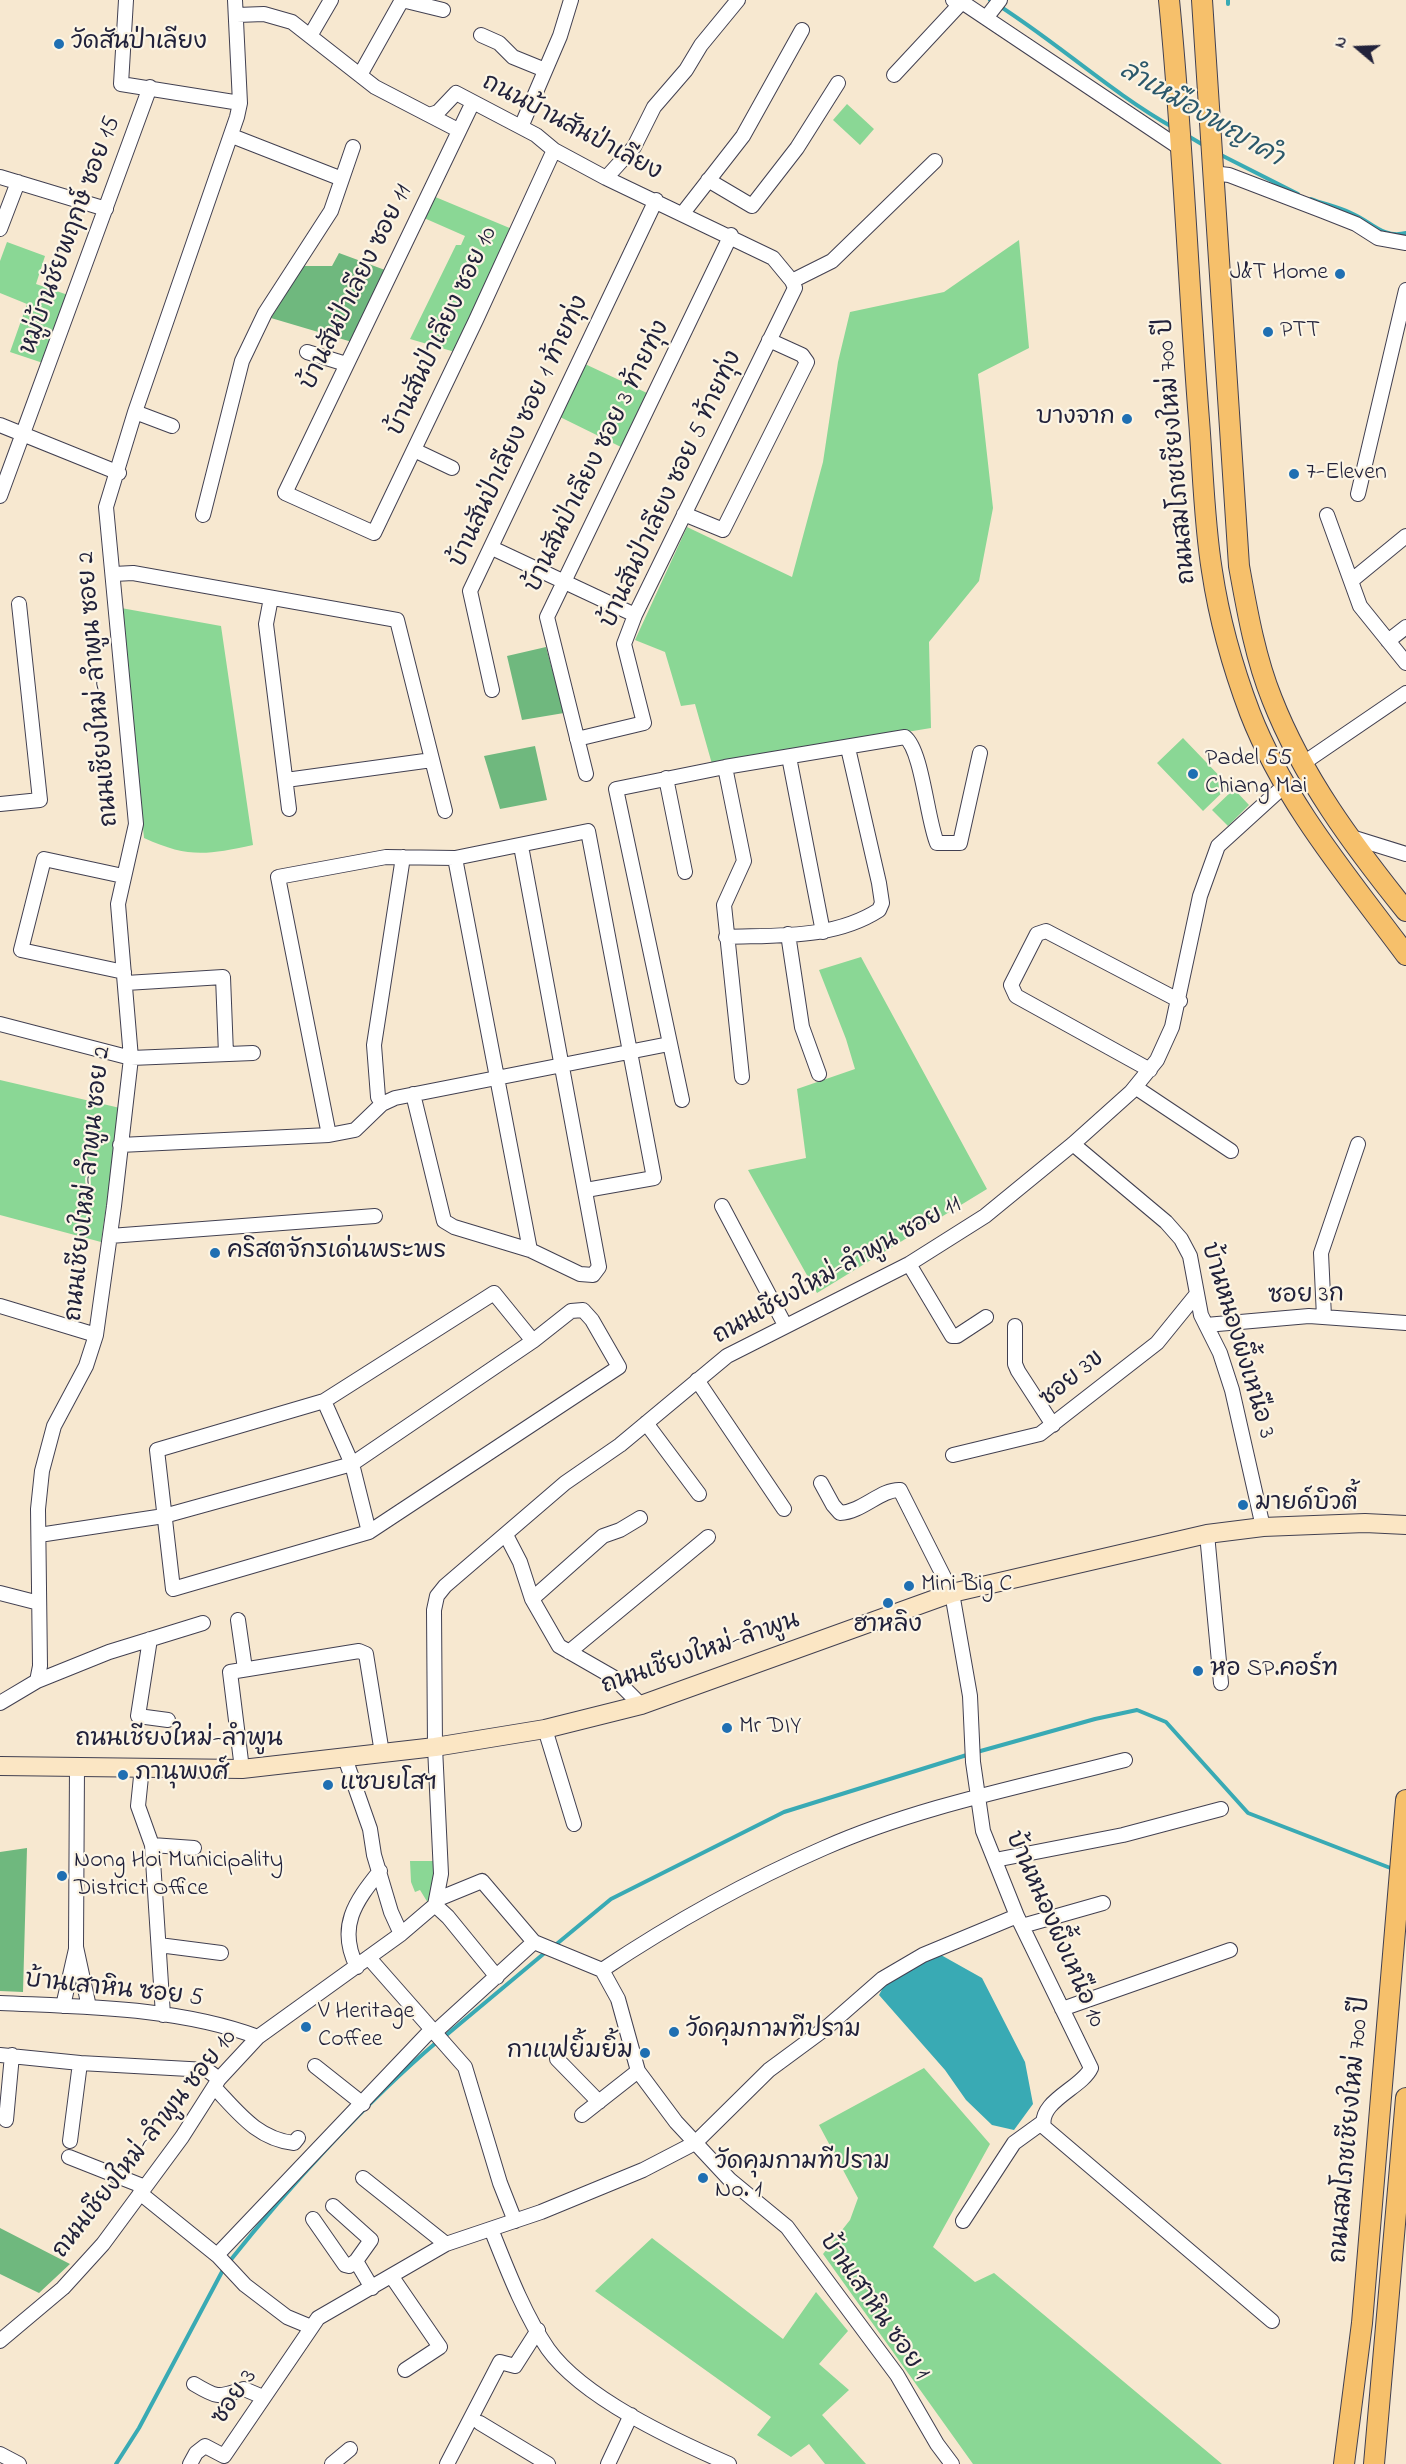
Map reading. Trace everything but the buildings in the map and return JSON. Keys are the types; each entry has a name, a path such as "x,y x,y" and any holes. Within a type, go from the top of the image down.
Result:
{"main road":[{"name":"ถนนสมโภชเชียงใหม่ 700 ปี","path":"1169,0 1180,110 1187,260 1212,571 1230,649 1250,713 1284,786 1320,839 1406,955"},
{"name":"ถนนสมโภชเชียงใหม่ 700 ปี","path":"1202,0 1239,566 1252,634 1271,698 1302,764 1345,835 1406,911"},
{"name":"ถนนเชียงใหม่-ลำพูน","path":"0,1766 242,1769 435,1747 545,1729 641,1705 952,1593 1207,1534 1263,1527 1365,1523 1406,1525"},
{"name":"ถนนสมโภชเชียงใหม่ 700 ปี","path":"1344,2464 1362,2323 1406,1800"},
{"path":"1374,2464 1406,2098"}],"street":[{"path":"126,0 121,84 240,103"},
{"name":"ถนนเชียงใหม่-ลำพูน ซอย 2","path":"37,1681 40,1666 38,1509 45,1451 54,1426 86,1366 96,1335 131,1058 118,903 136,824 106,507 135,412 232,136 240,103 235,0"},
{"path":"310,36 331,0"},
{"path":"360,75 402,0 443,10"},
{"path":"521,127 536,97 560,36 571,0"},
{"path":"606,178 634,147 654,107 686,70 701,45 738,0"},
{"path":"894,75 958,1 993,9 1182,146"},
{"path":"237,15 264,14 283,18 310,36 375,87 458,130"},
{"path":"683,213 743,136 802,30"},
{"path":"481,35 499,43 513,57 545,70"},
{"path":"708,180 752,206 797,147 838,82"},
{"name":"หมู่บ้านชัยพฤกษ์ ซอย 15","path":"0,496 150,87"},
{"name":"ถนนบ้านสันป่าเลียง","path":"429,115 438,112 454,94 473,102 521,127 554,150 606,178 773,258 792,281"},
{"name":"บ้านสันป่าเลียง ซอย 11","path":"374,533 285,493 473,102"},
{"path":"232,136 342,179"},
{"path":"203,515 242,361 265,313 331,211 353,147"},
{"name":"บ้านสันป่าเลียง ซอย 10","path":"374,533 554,150"},
{"path":"792,281 832,261 935,161"},
{"path":"1212,166 1356,224 1378,238 1406,243"},
{"path":"0,177 106,209"},
{"path":"0,230 18,182"},
{"name":"บ้านสันป่าเลียง ซอย 1 ท้ายทุ่ง","path":"492,690 470,591 656,200"},
{"name":"บ้านสันป่าเลียง ซอย 3 ท้ายทุ่ง","path":"586,774 547,617 731,236"},
{"name":"บ้านสันป่าเลียง ซอย 5 ท้ายทุ่ง","path":"577,740 644,723 624,644 635,615 795,288 792,281"},
{"path":"1358,494 1406,290"},
{"path":"684,514 723,530 807,362 802,355 769,339"},
{"path":"307,352 346,364"},
{"path":"135,412 172,426"},
{"path":"0,425 118,472"},
{"path":"414,450 452,468"},
{"path":"1327,515 1360,606 1406,663"},
{"path":"1351,580 1406,536"},
{"path":"492,548 635,615"},
{"path":"114,574 133,573 397,620 445,811"},
{"path":"271,598 266,624 289,809"},
{"path":"0,804 40,800 19,604"},
{"path":"1388,641 1406,627"},
{"path":"1302,764 1406,693"},
{"path":"682,1100 616,789 725,767 905,737 910,740 915,750 927,809 938,843 960,843 980,753"},
{"path":"726,937 823,932 846,927 879,910 882,903 848,748"},
{"path":"789,757 823,932"},
{"path":"286,780 432,760"},
{"path":"725,767 744,861 724,905 742,1077"},
{"path":"666,778 685,872"},
{"name":"ถนนเชียงใหม่-ลำพูน ซอย 11","path":"435,1747 434,1610 436,1596 565,1482 646,1424 734,1351 909,1264 985,1216 1073,1144 1135,1087 1150,1070 1172,1027 1180,1001 1200,896 1218,846 1284,786"},
{"path":"329,1135 278,877 386,857 455,858 588,831 654,1178 586,1190"},
{"path":"1345,835 1406,854"},
{"path":"413,1094 444,1221 454,1227 530,1250 580,1274 593,1275 599,1267 564,1066 521,846"},
{"path":"382,1104 378,1096 374,1045 403,857"},
{"path":"455,858 530,1250"},
{"path":"123,876 44,859 21,950 125,977 223,978 226,1054"},
{"path":"1150,1070 1016,996 1011,985 1037,934 1046,931 1180,1001"},
{"path":"788,934 802,1027 819,1074"},
{"path":"0,1024 131,1058 253,1053"},
{"path":"120,1145 329,1135 355,1130 382,1104 413,1094 669,1044"},
{"path":"1135,1087 1231,1151"},
{"name":"บ้านหนองผึ้งเหนือ 3","path":"1073,1144 1166,1221 1181,1239 1190,1256 1196,1295 1206,1325 1220,1353 1232,1390 1263,1527"},
{"path":"1324,1317 1321,1253 1358,1144"},
{"path":"722,1206 785,1325"},
{"path":"110,1236 375,1216"},
{"path":"909,1264 952,1336 957,1336 986,1317"},
{"path":"39,1535 164,1516 352,1464 533,1341 571,1311 583,1310 592,1320 619,1367 369,1532 172,1589 164,1516 157,1450 324,1401 494,1293 533,1341"},
{"name":"ซอย 3ข","path":"953,1455 1040,1434 1157,1343 1196,1295"},
{"path":"0,1306 96,1335"},
{"name":"ซอย 3ก","path":"1206,1325 1324,1317 1406,1323"},
{"path":"1015,1326 1018,1371 1053,1425"},
{"path":"697,1380 784,1509"},
{"path":"324,1401 352,1464 369,1532"},
{"path":"646,1424 699,1494"},
{"name":"บ้านหนองผึ้งเหนือ 10","path":"821,1483 832,1505 840,1513 858,1509 893,1490 900,1490 952,1593 970,1695 973,1762 983,1832 1020,1921 1091,2070 1050,2107 1043,2122"},
{"path":"532,1599 603,1536 620,1530 640,1518"},
{"path":"1207,1534 1221,1683"},
{"path":"506,1535 520,1562 532,1599 559,1646 613,1677 641,1705"},
{"path":"569,1652 708,1537"},
{"path":"0,1593 39,1603"},
{"path":"238,1620 245,1669"},
{"path":"0,1703 37,1681 109,1652 203,1623"},
{"path":"150,1640 138,1716 168,1720"},
{"path":"242,1769 228,1675 245,1669 358,1652 366,1654 382,1753"},
{"path":"545,1729 574,1824"},
{"path":"435,1747 441,1874 436,1902 497,1977"},
{"path":"345,1758 364,1808 374,1855 391,1911 401,1934"},
{"path":"436,1902 482,1881 534,1942 602,1971 737,1891 826,1847 908,1818 1125,1760"},
{"path":"63,2006 76,1947 77,1766"},
{"path":"142,1767 138,1806 152,1845 163,2015"},
{"path":"995,1860 1123,1835 1221,1809"},
{"path":"152,1845 194,1848"},
{"path":"357,1966 349,1950 348,1929 360,1895 380,1871"},
{"name":"ถนนเชียงใหม่-ลำพูน ซอย 10","path":"0,2341 63,2288 103,2244 182,2137 217,2083 258,2037 401,1934 436,1902"},
{"name":"ซอย 3","path":"190,2464 196,2452 205,2446 229,2460 263,2397 318,2318 446,2244 643,2170 695,2143 769,2070 826,2028 882,1979 923,1955 1020,1921 1103,1903"},
{"path":"218,2255 432,2032 534,1942"},
{"path":"159,1945 221,1953"},
{"path":"76,1947 89,2007"},
{"path":"1062,2009 1230,1950"},
{"path":"369,1958 465,2067 500,2183 515,2220"},
{"name":"บ้านเสาหิน ซอย 1","path":"602,1971 618,1999 638,2071 695,2143 730,2180 787,2227 897,2375 937,2444 952,2464"},
{"name":"บ้านเสาหิน ซอย 5","path":"0,2003 89,2007 163,2015 233,2028 258,2037"},
{"path":"6,2120 6,2055 80,2063 207,2070 246,2121 276,2141 294,2143 298,2138"},
{"path":"557,2059 599,2102"},
{"path":"70,2141 80,2063"},
{"path":"315,2066 363,2104"},
{"path":"582,2115 638,2071"},
{"path":"963,2221 1014,2143 1043,2122 1054,2138 1272,2321"},
{"path":"69,2157 143,2190 218,2255 245,2285 287,2317 311,2327"},
{"path":"363,2178 446,2244"},
{"path":"313,2219 345,2265 349,2266 371,2240 333,2206"},
{"path":"490,2229 549,2350 576,2379 631,2415 729,2464"},
{"path":"356,2260 372,2288"},
{"path":"392,2277 440,2347 405,2370"},
{"path":"447,2464 500,2362 515,2366 538,2330"},
{"path":"194,2384 217,2397 228,2396 244,2389 263,2397"},
{"path":"608,2464 631,2415"},
{"path":"480,2423 548,2464"},
{"path":"333,2464 350,2449"},
{"path":"0,2454 19,2464"}],"green space":[{"path":"847,104 874,129 860,145 833,120"},
{"path":"433,196 512,229 455,352 410,339 456,245 461,245 465,236 424,218"},
{"path":"1019,240 1029,348 978,374 993,508 979,581 929,642 931,728 712,764 695,704 681,706 665,652 635,640 687,527 792,577 823,462 838,362 850,312 944,292"},
{"path":"7,242 45,256 36,284 71,296 46,364 10,352 27,304 0,293 0,261"},
{"path":"339,253 385,270 352,342 271,318 303,266 332,266"},
{"path":"585,364 647,393 621,447 560,417"},
{"path":"121,608 221,626 253,845 197,853 173,849 144,838"},
{"path":"546,647 564,713 522,720 507,656"},
{"name":"Padel 55 Chiang Mai","path":"1183,738 1229,786 1203,811 1157,763"},
{"path":"535,746 547,800 500,809 484,756"},
{"path":"1234,789 1249,805 1228,826 1212,810"},
{"path":"861,957 987,1189 817,1293 748,1170 806,1158 797,1089 855,1069 819,970"},
{"path":"0,1080 120,1108 101,1242 0,1215"},
{"path":"27,1848 23,1992 0,1991 0,1852"},
{"path":"410,1861 439,1861 428,1903 420,1890 415,1892 411,1882"},
{"path":"924,2068 990,2144 933,2247 975,2282 994,2273 1222,2464 973,2464 823,2254 850,2220 858,2198 819,2125"},
{"path":"0,2228 70,2264 39,2293 0,2274"},
{"path":"652,2238 783,2339 816,2292 848,2331 819,2364 849,2390 822,2415 866,2464 825,2464 809,2444 791,2457 757,2435 771,2417 595,2291"}],"water":[{"path":"941,1955 982,1978 1025,2062 1033,2104 1014,2130 992,2125 966,2100 945,2070 879,1995 887,1980"}],"waterway":[{"name":"ลำเหมืองพญาคำ","path":"990,0 1014,15 1126,98 1174,128"},
{"name":"ลำเหมืองพญาคำ","path":"1188,136 1205,146"},
{"name":"ลำเหมืองพญาคำ","path":"1219,154 1298,194"},
{"name":"ลำเหมืองพญาคำ","path":"1311,199 1358,216 1390,234 1406,233"},
{"path":"977,1752 1095,1719 1137,1710 1166,1722 1248,1813 1393,1869"},
{"path":"553,1947 611,1899 784,1812 970,1754"},
{"path":"444,2037 547,1951"},
{"path":"229,2262 276,2205 356,2118 438,2041"},
{"path":"116,2464 139,2428 224,2268"}],"place":[{"name":"วัดสันป่าเลียง","path":"59,44"},
{"name":"J&T Home","path":"1340,274"},
{"name":"PTT","path":"1268,332"},
{"name":"บางจาก","path":"1127,419"},
{"name":"7-Eleven","path":"1294,474"},
{"name":"Padel 55 Chiang Mai","path":"1193,774"},
{"name":"คริสตจักรเด่นพระพร","path":"215,1253"},
{"name":"มายด์บิวตี้","path":"1243,1505"},
{"name":"Mini Big C","path":"909,1586"},
{"name":"ฮาหลิง","path":"888,1603"},
{"name":"หอ SP.คอร์ท","path":"1198,1671"},
{"name":"Mr DIY","path":"727,1728"},
{"name":"ภานุพงศ์","path":"123,1775"},
{"name":"แซบยโสฯ","path":"328,1785"},
{"name":"Nong Hoi Municipality District Office","path":"62,1876"},
{"name":"V Heritage Coffee","path":"306,2027"},
{"name":"วัดคุมกามทีปราม","path":"674,2032"},
{"name":"กาแฟยิ้มยิ้ม","path":"645,2053"},
{"name":"วัดคุมกามทีปราม No. 1","path":"703,2178"}]}
